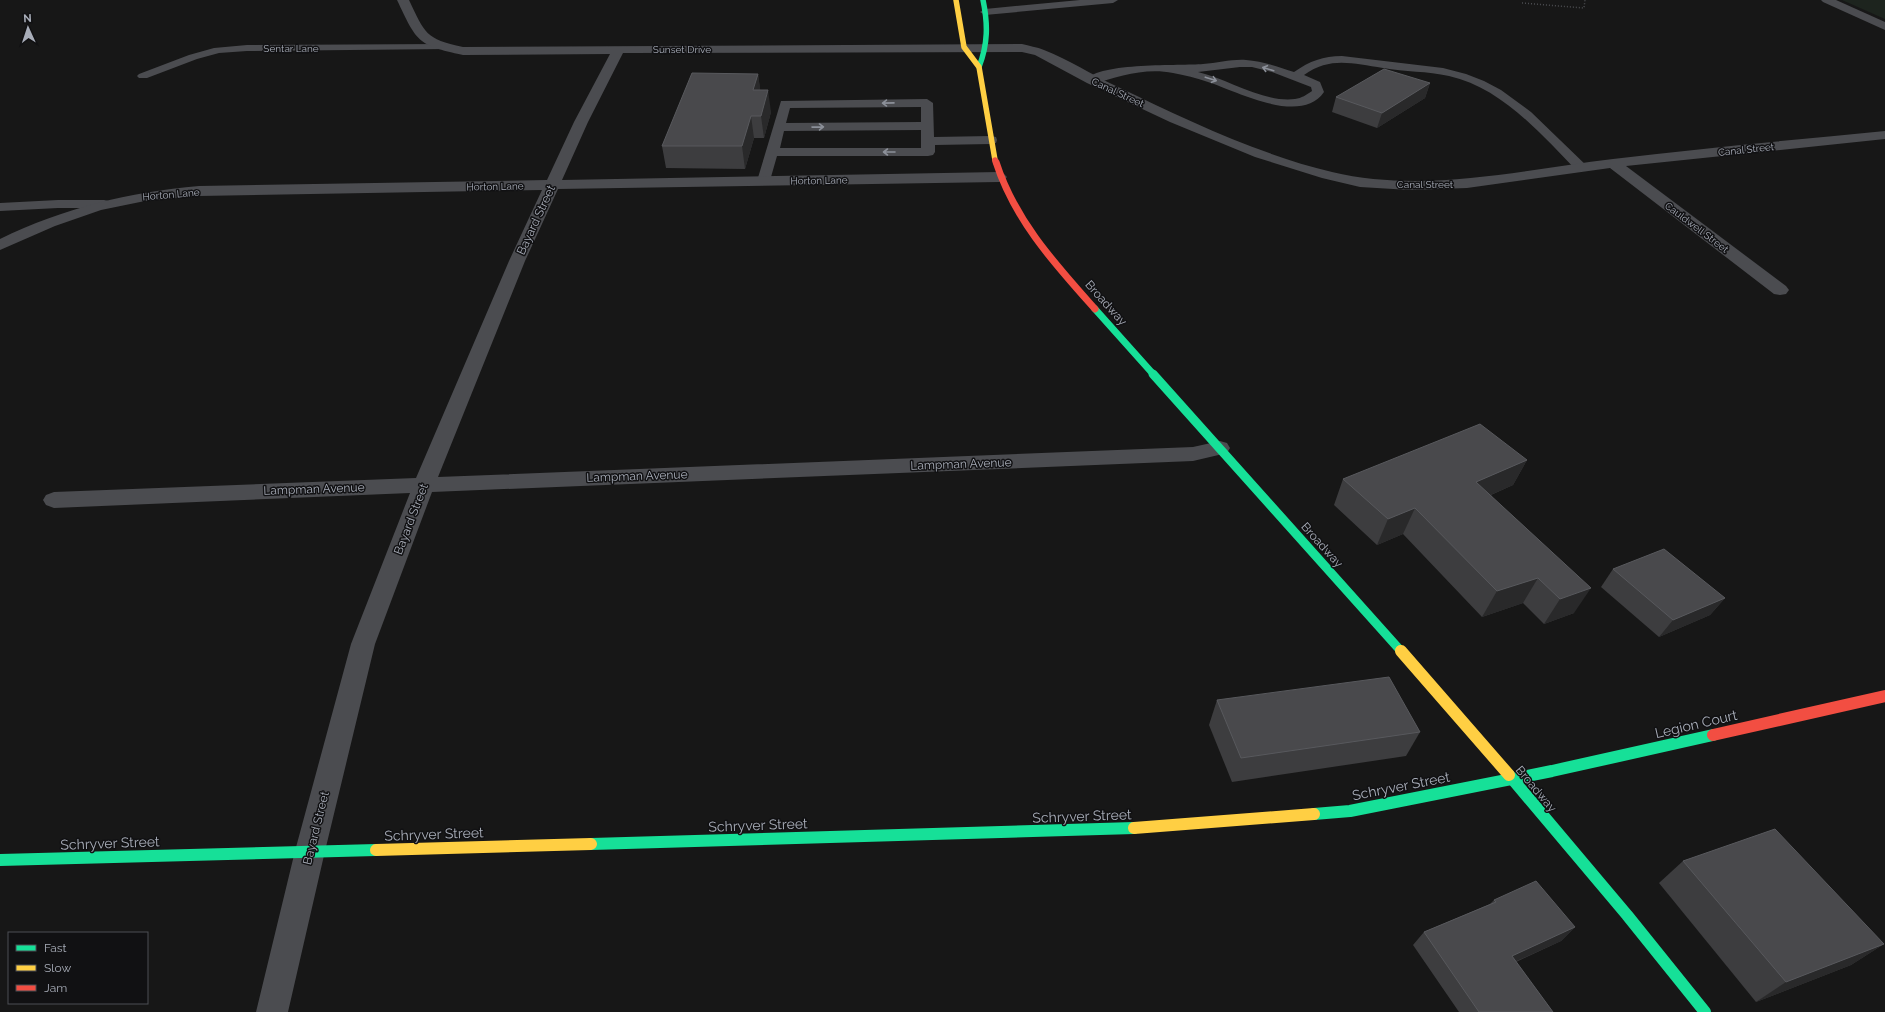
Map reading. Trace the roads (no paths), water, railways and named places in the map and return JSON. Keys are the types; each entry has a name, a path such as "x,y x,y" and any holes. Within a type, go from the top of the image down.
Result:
{"main road":[{"name":"Broadway","path":"956,0 964,48 979,67 991,140 999,177 1019,217 1052,261 1450,706 1705,1012"},
{"path":"979,67 988,47 983,0"},
{"name":"Legion Court","path":"1512,779 1885,696"},
{"name":"Schryver Street","path":"0,860 1150,828 1350,811 1512,779"}],"street":[{"name":"Sunset Drive","path":"403,0 417,32 424,40 443,47 463,51 988,47"},
{"path":"1827,0 1885,26"},
{"name":"Canal Street","path":"988,47 1022,48 1039,52 1092,80 1175,119 1260,154 1327,175 1360,182 1410,186 1467,183 1614,163 1885,135"},
{"name":"Bayard Street","path":"272,1012 310,851 363,644 424,485 517,261 581,122 619,49"},
{"path":"1862,137 1885,149"},
{"name":"Cauldwell Street","path":"1614,163 1780,290"},
{"name":"Horton Lane","path":"0,245 49,222 104,204 150,195 199,191 999,177"},
{"name":"Lampman Avenue","path":"54,500 1193,454 1220,448"}],"lane":[{"path":"985,12 1113,0"},
{"name":"Sentar Lane","path":"143,76 193,57 218,50 247,48 443,47"},
{"path":"1294,76 1311,66 1329,60 1346,60 1441,71 1462,75 1492,89 1505,97 1526,114 1582,168"},
{"path":"1092,80 1109,72 1124,70 1204,68 1238,62 1252,64 1294,76 1316,85 1318,92 1314,96 1303,101 1287,103 1273,102 1210,79 1173,69"},
{"path":"764,181 785,104 927,103 928,146"},
{"path":"779,128 928,126"},
{"path":"773,152 928,146 991,140"},
{"path":"0,207 58,204 104,204"}]}
